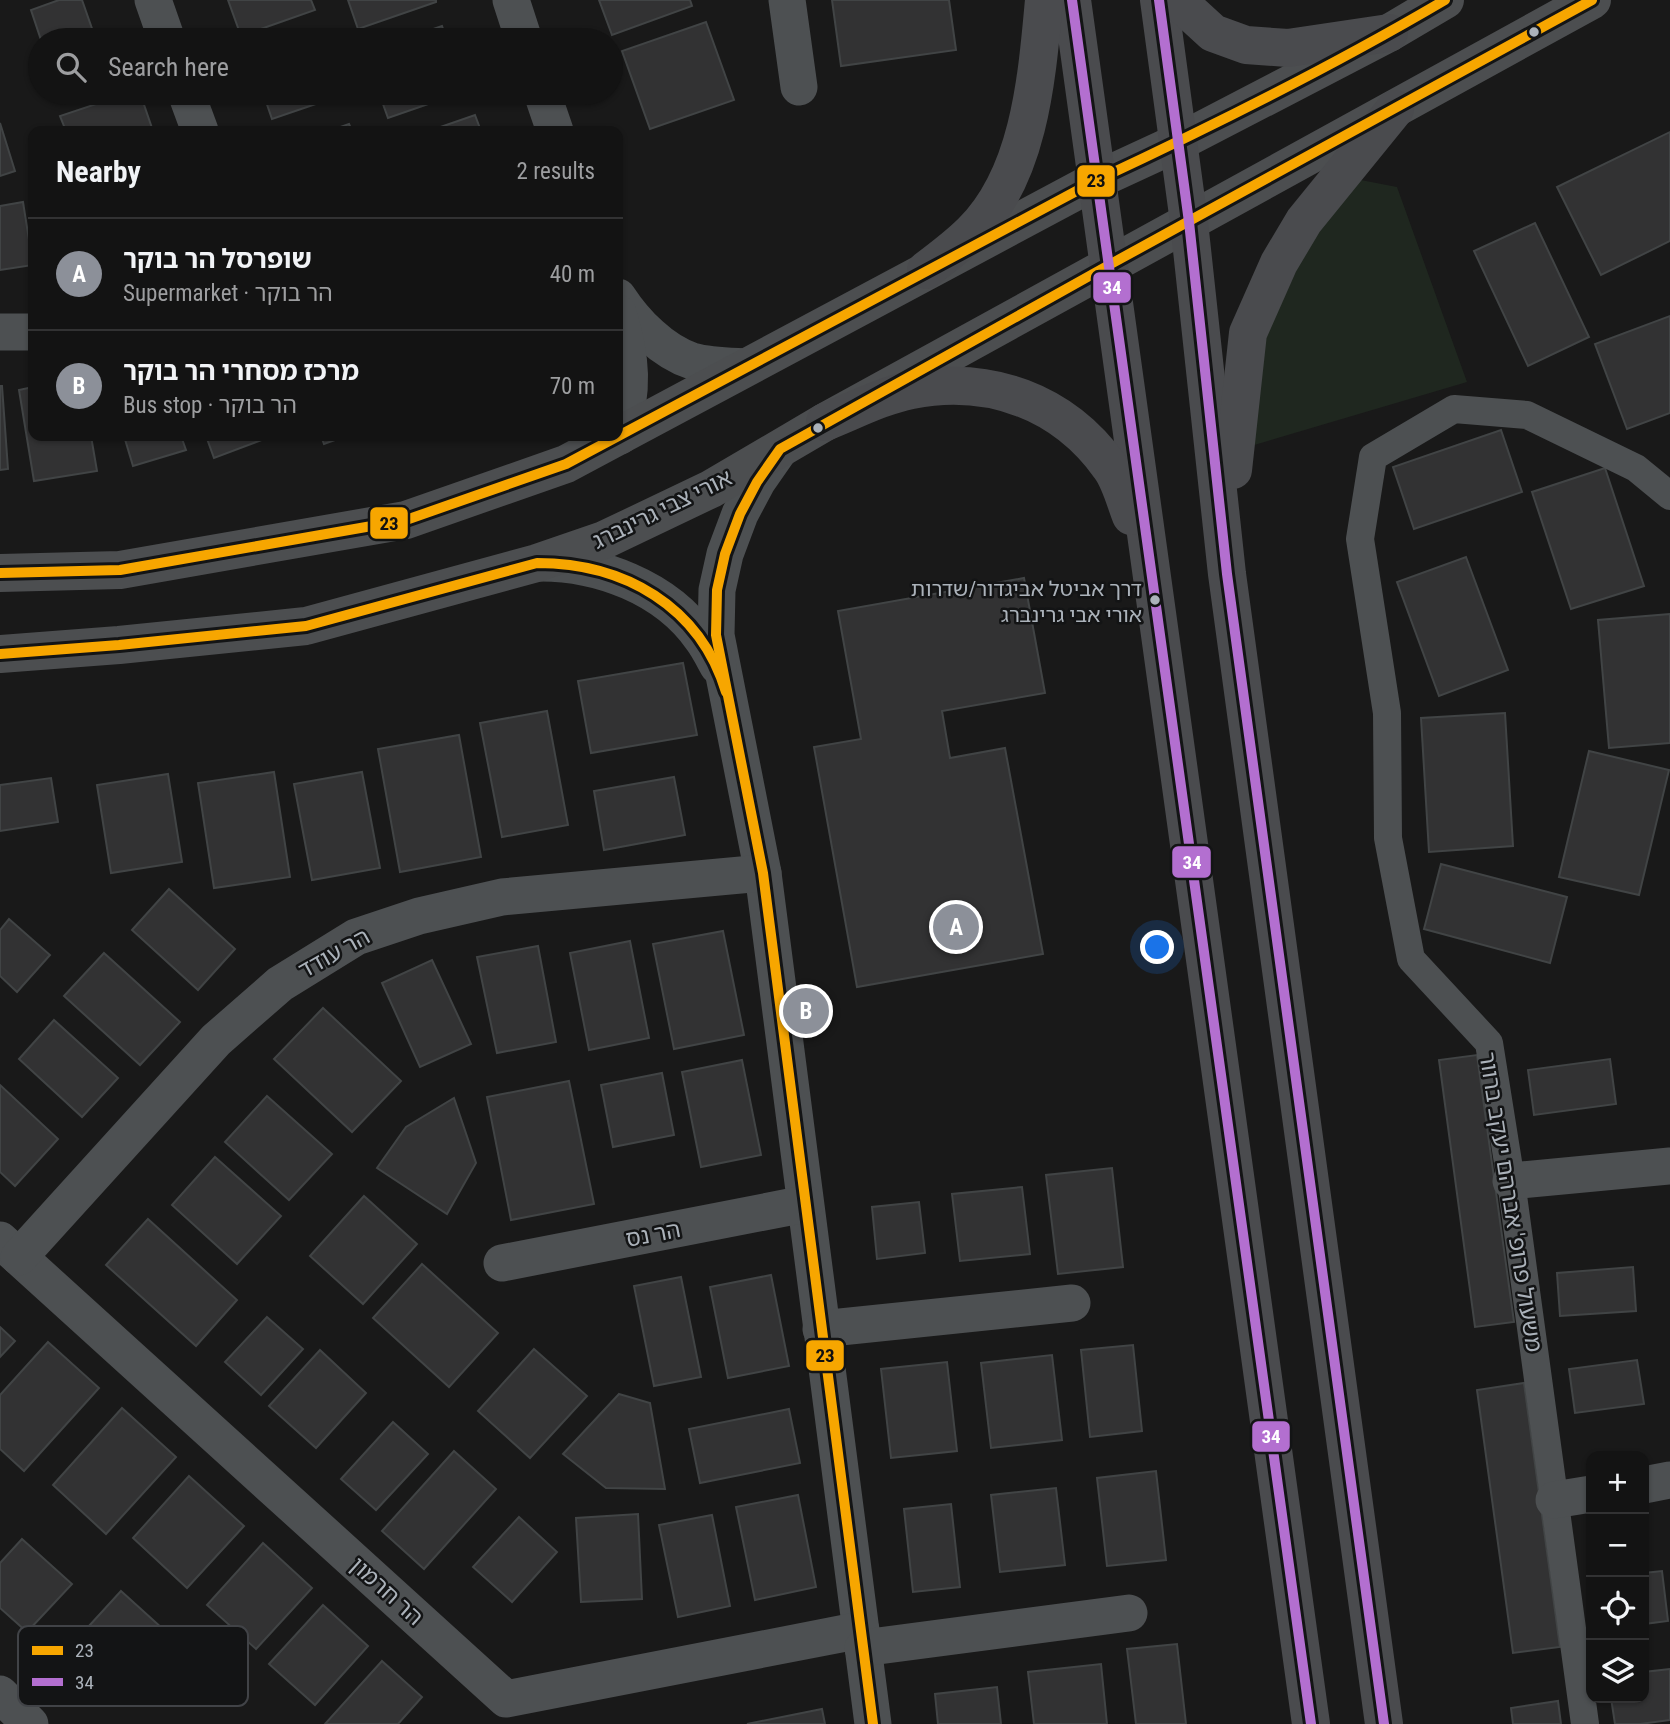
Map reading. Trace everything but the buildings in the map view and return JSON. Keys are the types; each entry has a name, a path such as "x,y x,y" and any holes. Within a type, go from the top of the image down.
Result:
{"main road":[{"path":"926,270 974,231 997,200 1014,166 1035,82 1044,0"},
{"path":"1072,0 1311,1724"},
{"path":"1159,0 1189,222 1227,574 1384,1724"},
{"path":"1177,0 1213,33 1246,45 1288,48 1389,33"},
{"path":"623,434 926,270 1097,180 1177,143 1389,33 1445,0"},
{"name":"אורי צבי גרינברג","path":"0,654 306,626 537,563 604,540 711,489 825,422 1592,0"},
{"path":"1227,574 1234,451 1248,333 1279,263 1304,221 1395,109"},
{"path":"825,422 910,390 963,384 1009,392 1048,410 1074,427 1111,468 1152,568"},
{"path":"0,573 120,570 406,520 566,464 610,441"}],"street":[{"path":"153,0 163,28"},
{"path":"511,0 520,28"},
{"path":"787,0 799,87"},
{"path":"190,105 198,126"},
{"path":"546,105 553,126"},
{"path":"623,303 644,329 670,350 692,360 747,367"},
{"path":"623,329 631,377 629,408 623,427"},
{"path":"0,332 28,332"},
{"name":"משעול פרופ' אברהם יעקב ברוור","path":"1585,1724 1511,1181 1489,1043 1411,959 1388,838 1387,713 1360,539 1373,457 1454,409 1527,415 1636,468 1670,496"},
{"path":"780,449 757,482 740,514 725,554 717,601 716,635 763,873 873,1724"},
{"path":"537,563 589,566 649,591 675,610 701,637 722,673"},
{"name":"הר עודד","path":"10,1249 216,1040 280,984 356,937 419,916 502,897 763,873"},
{"path":"1511,1181 1670,1166"},
{"name":"הר נס","path":"502,1263 805,1205"},
{"name":"הר חרמון","path":"10,1249 506,1699 862,1639"},
{"path":"821,1329 1072,1303"},
{"path":"1649,1484 1670,1480"},
{"path":"1554,1500 1586,1495"},
{"path":"862,1639 1129,1613"},
{"path":"0,1694 30,1724"}],"shaded area":[{"path":"1340,176 1397,187 1467,382 1234,451 1240,392"}],"transit line":[{"name":"34","path":"1072,0 1311,1724"},
{"name":"34","path":"1159,0 1189,222 1227,574 1384,1724"},
{"name":"23","path":"623,434 1097,180 1317,71 1445,0"},
{"name":"23","path":"873,1724 763,873 716,635 717,590 725,554 740,514 757,482 780,449 1592,0"},
{"name":"23","path":"0,573 120,570 406,520 566,464 609,441"},
{"name":"23","path":"0,654 306,626 537,563 600,571 628,581 654,595 678,613 698,636 714,662 726,692"}],"place":[{"name":"דרך אביטל אביגדור/שדרות אורי אבי גרינברג","path":"1155,600"},
{"name":"שופרסל הר בוקר","path":"956,927"},
{"name":"מרכז מסחרי הר בוקר","path":"806,1011"}]}
